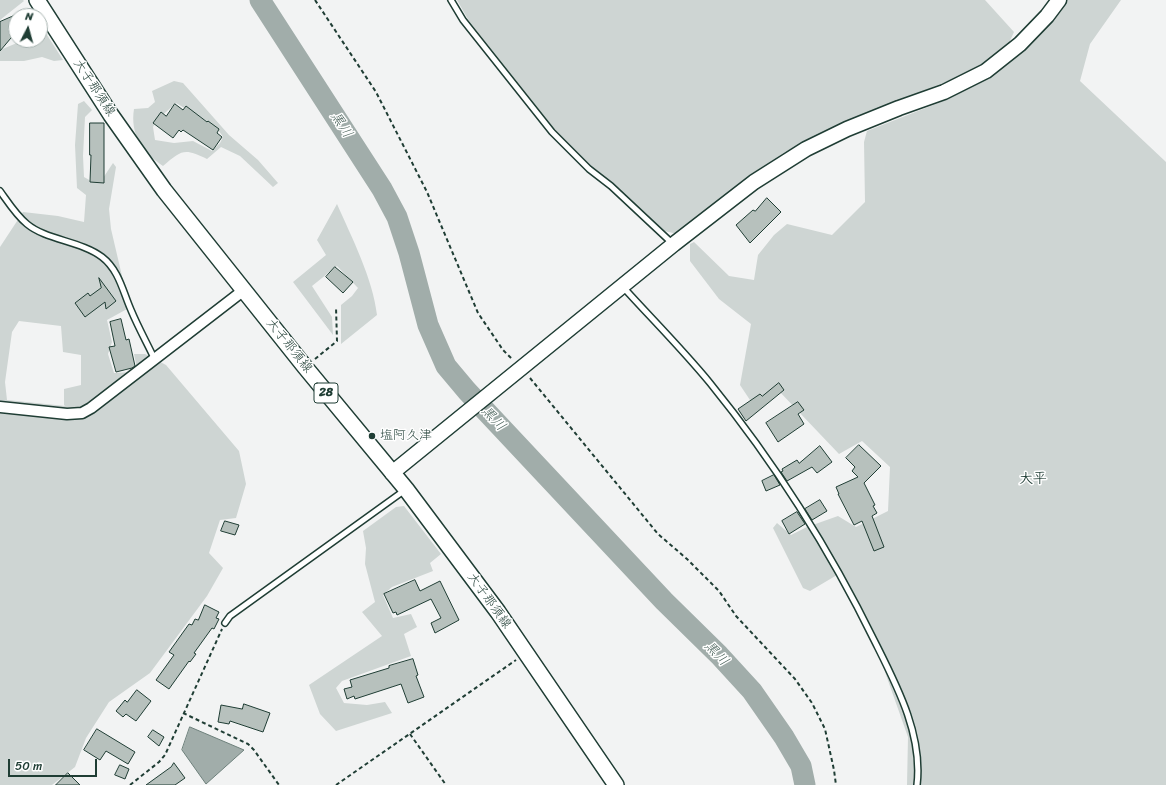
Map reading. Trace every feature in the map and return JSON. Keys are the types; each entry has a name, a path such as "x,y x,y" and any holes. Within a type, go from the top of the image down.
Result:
{"main road":[{"name":"大子那須線","path":"37,0 111,115 164,190 305,367 406,489 498,612 616,785"}],"street":[{"path":"392,473 674,244 754,182 806,149 847,129 898,108 944,92 986,71 1020,44 1047,16 1059,0"},
{"path":"0,408 67,414 82,413 91,408 155,360 244,290"}],"lane":[{"path":"451,0 463,20 552,132 589,169 611,186 674,244"},
{"path":"0,191 16,213 28,225 40,232 89,249 102,257 111,266 118,277 130,310 155,360"},
{"path":"622,287 709,382 738,419 799,504 853,597 884,660 909,718 915,738 918,765 917,785"},
{"path":"225,623 230,616 406,489"}],"path":[{"path":"315,0 376,92 427,192 478,313 503,350 519,370 658,534 688,560 719,591 736,616 795,679 812,703 824,729 836,785"},
{"path":"305,367 337,342 336,307"},
{"path":"130,785 159,762 165,755 225,623"},
{"path":"336,785 526,654"},
{"path":"183,713 248,744 279,785"},
{"path":"410,734 446,785"}],"shaded area":[{"path":"0,0 24,1 15,8 8,8 8,14 0,20"},
{"path":"457,0 985,0 1014,32 1008,45 973,71 843,123 785,152 748,176 678,234 664,231 590,166 559,135 469,21"},
{"path":"1065,0 1121,0 1090,44 1080,81 1166,162 1166,785 907,785 908,737 880,658 842,572 810,591 803,588 773,528 777,523 791,535 807,527 838,516 856,527 888,511 890,467 862,441 839,454 778,390 752,403 740,385 751,324 719,299 690,261 690,244 694,242 729,276 754,280 758,255 774,235 787,224 832,235 865,202 864,142 867,131 946,100 986,79 1022,51"},
{"path":"48,37 63,60 54,61 42,57 24,61 0,61 0,50 8,47 8,48 48,48"},
{"path":"174,81 183,83 229,135 258,160 278,183 273,187 240,156 221,147 207,159 193,153 184,152 163,166 156,161 149,155 139,142 133,118 134,109 148,108 155,102 152,91","holes":["176,103 208,122 220,132 223,137 220,143 212,151 193,141 174,143 155,140 153,127 156,121"]},
{"path":"84,101 92,110 85,117 83,156 84,177 91,181 101,181 113,163 116,167 109,209 111,229 122,276 127,309 107,320 112,342 108,354 114,373 132,372 137,368 134,354 145,354 166,365 239,451 246,484 236,518 220,520 209,553 223,568 207,596 150,673 109,702 86,738 75,767 52,785 0,785 0,247 23,212 58,216 84,222 86,195 77,188 75,145 78,104","holes":["19,321 61,326 63,352 81,355 81,385 64,389 65,406 7,400 5,382 12,332"]},
{"path":"337,204 367,273 375,301 377,315 341,344 341,305 352,296 358,288 337,266 312,286 332,317 333,335 293,282 326,255 317,240"},
{"path":"404,506 441,554 430,563 433,571 392,587 383,595 393,618 411,614 417,627 404,634 411,656 342,681 336,688 344,703 367,705 385,702 392,713 336,731 320,714 309,685 382,636 362,612 375,602 365,564 366,548 363,531 396,507"},
{"path":"190,727 244,750 206,784 182,750"}],"building":[{"path":"8,18 8,42 0,51 0,22"},
{"path":"175,104 183,110 186,106 219,129 217,133 222,137 213,150 183,130 181,132 179,130 173,138 153,123 161,112 166,116"},
{"path":"90,123 104,123 104,183 90,182"},
{"path":"767,198 781,212 750,243 736,225 753,210 755,211"},
{"path":"335,267 353,282 343,293 326,277"},
{"path":"99,278 116,301 106,309 105,302 85,317 75,303 88,293 90,296 101,288"},
{"path":"121,319 126,340 129,339 135,366 116,372 109,347 115,346 110,322"},
{"path":"779,383 784,390 746,421 738,409 760,394 762,396"},
{"path":"798,402 804,410 798,414 804,424 778,442 766,423"},
{"path":"859,445 881,466 864,483 875,505 873,506 877,513 872,516 884,547 874,551 862,521 854,525 836,487 858,477 852,471 855,467 846,458"},
{"path":"820,446 832,462 817,473 812,467 787,481 781,472 783,471 782,469 797,460 799,463"},
{"path":"774,475 780,485 766,491 762,481"},
{"path":"820,500 827,511 812,520 805,509"},
{"path":"797,512 805,524 789,534 782,521"},
{"path":"225,521 239,525 235,535 221,531"},
{"path":"415,580 420,591 440,581 459,620 435,633 431,623 441,618 431,599 397,615 396,612 393,613 384,594"},
{"path":"205,605 219,612 216,618 219,619 214,629 212,628 194,653 196,654 190,662 189,661 169,689 156,680 174,655 169,652 189,624 192,625 195,619 198,620"},
{"path":"413,659 418,675 416,676 424,697 408,703 401,684 355,699 354,696 347,699 344,689 352,687 350,680"},
{"path":"137,690 151,701 136,721 126,714 123,717 116,711 125,700 127,702"},
{"path":"244,704 270,713 263,732 230,721 229,724 218,722 221,705 242,709"},
{"path":"97,729 135,752 128,764 106,751 100,760 84,750"},
{"path":"153,730 164,737 159,746 148,737"},
{"path":"174,763 185,778 175,785 146,785 171,767"},
{"path":"120,765 129,769 125,779 115,775"},
{"path":"68,773 80,785 56,785"}],"waterway":[{"name":"黒川","path":"260,0 382,189 397,217 409,253 428,325 446,366 467,391 664,601 719,655 752,691 784,737 801,766 805,785"}],"place":[{"name":"塩阿久津","path":"372,436"}],"district":[{"name":"大平","path":"1033,479"}]}
